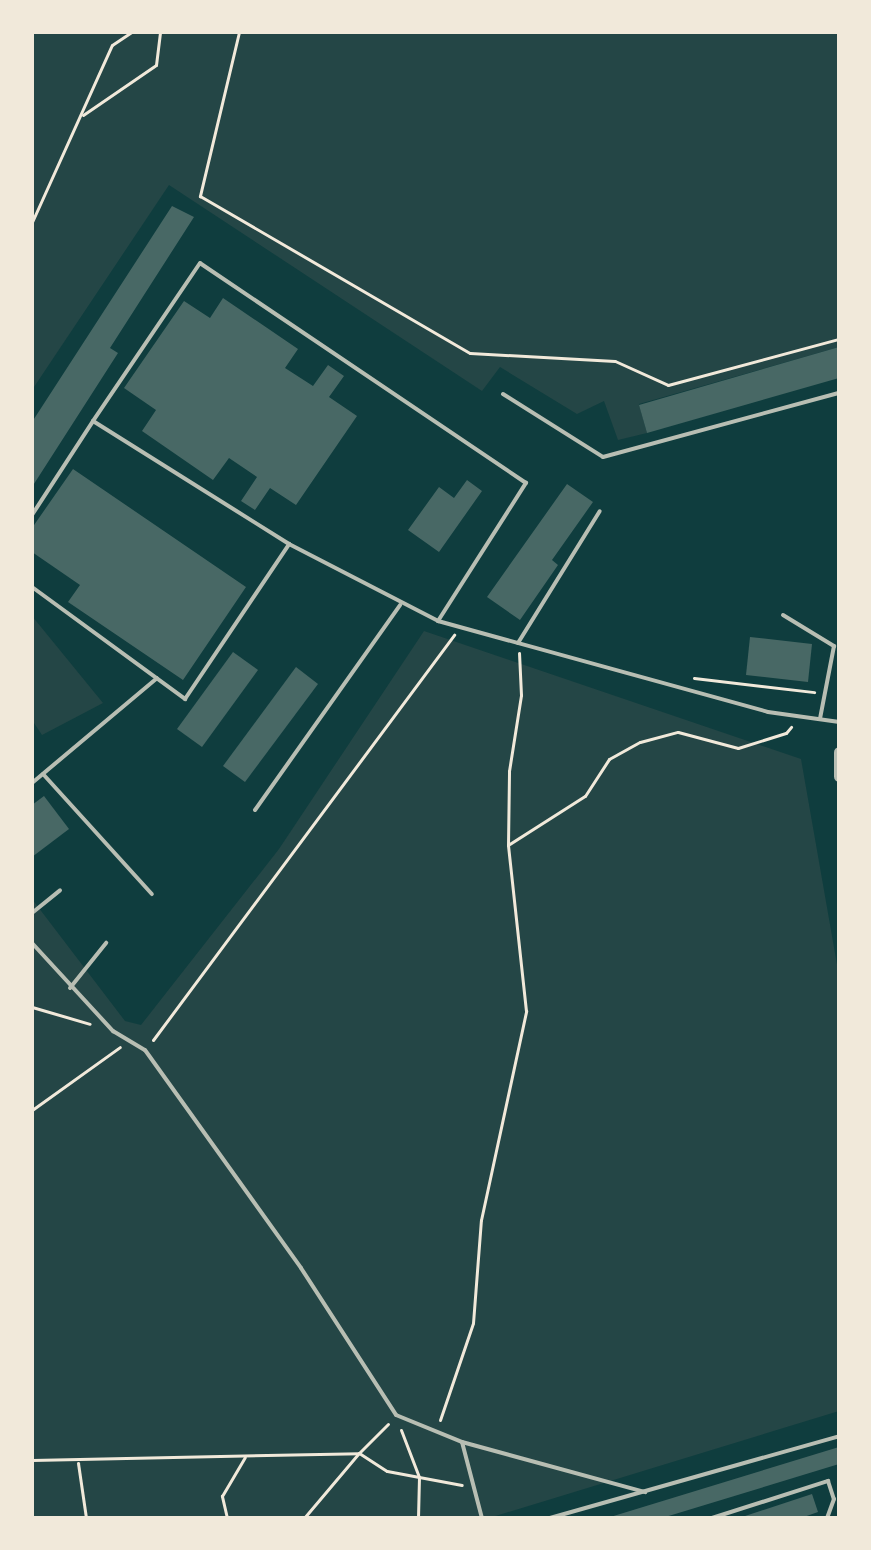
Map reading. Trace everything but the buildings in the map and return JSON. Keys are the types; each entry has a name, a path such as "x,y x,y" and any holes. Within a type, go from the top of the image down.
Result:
{"street":[{"path":"839,752 839,776"}],"lane":[{"path":"32,515 200,263 526,483 438,621"},
{"path":"503,394 603,457 839,393"},
{"path":"93,421 289,544 400,605 438,621 799,716 839,722"},
{"path":"518,643 600,511"},
{"path":"32,587 185,699 289,544"},
{"path":"255,810 400,605"},
{"path":"783,615 834,646 820,719"},
{"path":"32,783 157,678"},
{"path":"43,774 152,894"},
{"path":"32,913 60,890"},
{"path":"32,943 70,988 113,1031 145,1050 301,1268 396,1415 462,1442 645,1492"},
{"path":"70,988 106,943"},
{"path":"550,1518 839,1436"},
{"path":"462,1442 482,1518"},
{"path":"712,1518 828,1481 834,1499 827,1518"}],"path":[{"path":"32,222 83,115 112,45 131,32"},
{"path":"83,115 156,65 160,32"},
{"path":"239,32 200,196 470,353 615,361 668,385 839,339"},
{"path":"145,1050 460,627"},
{"path":"437,1432 473,1323 481,1220 526,1011 508,845 509,771 521,695 518,643"},
{"path":"687,677 825,693"},
{"path":"508,845 585,796 609,759 640,742 678,732 738,748 786,733 799,716"},
{"path":"32,1007 113,1031"},
{"path":"32,1110 128,1042"},
{"path":"304,1518 396,1415 419,1477 418,1518"},
{"path":"32,1460 78,1462 359,1453 387,1471 474,1488"},
{"path":"227,1518 222,1496 245,1457"},
{"path":"78,1462 86,1518"}],"shaded area":[{"path":"32,32 839,32 839,347 639,404 647,433 618,440 604,401 577,414 500,367 482,391 169,185 32,390"},
{"path":"32,616 103,703 42,735 32,720"},
{"path":"424,631 801,759 839,976 839,1411 489,1518 32,1518 32,899 125,1021 141,1025 279,849"}]}
